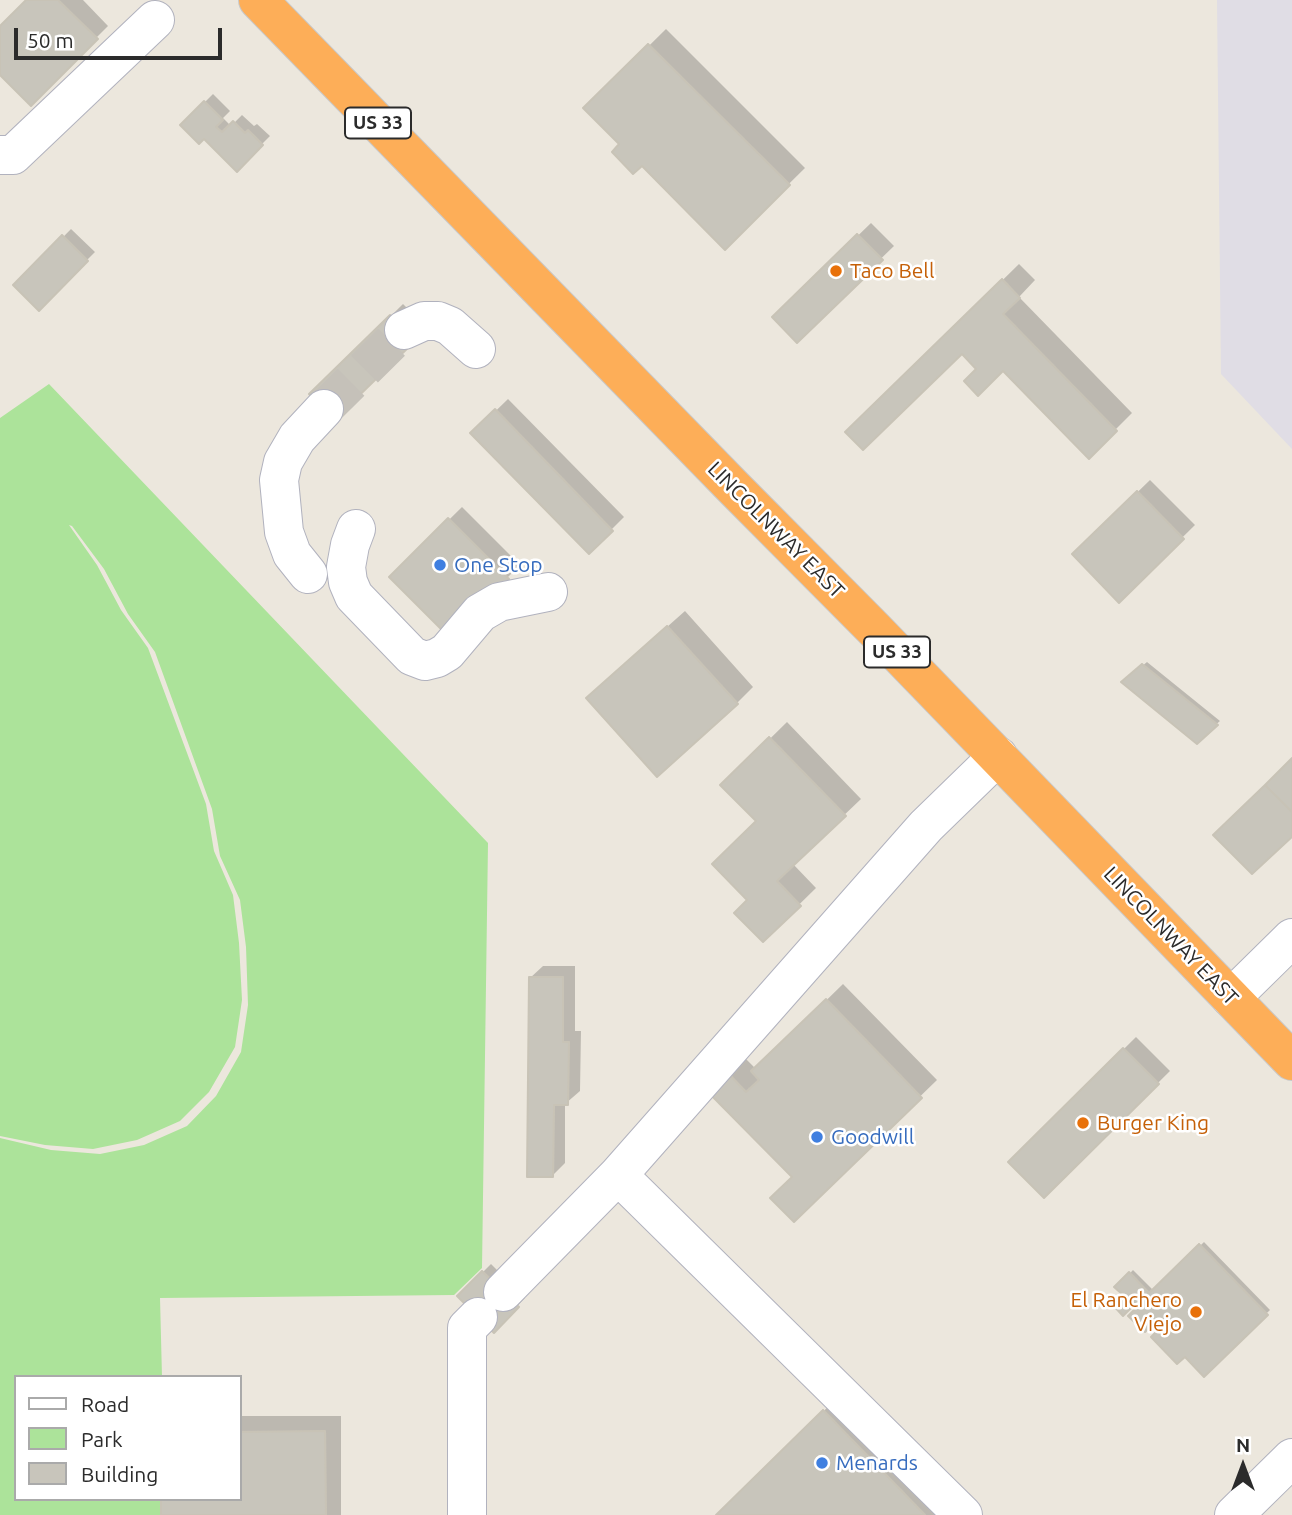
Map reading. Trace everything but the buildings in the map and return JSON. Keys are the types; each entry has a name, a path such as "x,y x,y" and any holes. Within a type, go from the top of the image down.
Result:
{"highway":[{"name":"LINCOLNWAY EAST","path":"258,0 1292,1060"}],"lane":[{"path":"0,155 13,155 155,20"},
{"path":"404,330 424,321 438,321 450,326 476,349"},
{"path":"308,575 292,554 284,532 279,480 283,461 297,439 324,409"},
{"path":"356,529 346,567 354,596 412,656 425,661 438,658 447,652 480,613 499,602 548,592"},
{"path":"467,1515 467,1328 618,1175 926,826 998,756"},
{"path":"1231,998 1292,938"},
{"path":"618,1175 963,1515"},
{"path":"1234,1515 1292,1458"}],"shaded area":[{"path":"1217,0 1292,0 1292,449 1221,374"}],"green space":[{"path":"49,384 488,843 482,1268 454,1295 160,1298 162,1375 14,1375 14,1501 164,1501 164,1515 0,1515 0,1138 51,1150 100,1154 144,1145 187,1126 216,1096 241,1052 248,1005 246,947 240,900 220,856 212,809 155,652 128,614 104,569 69,525 97,565 121,610 148,648 206,804 214,851 233,895 242,1000 235,1047 209,1092 180,1121 137,1140 93,1149 45,1145 0,1136 0,418"}],"tunnel":[{"path":"324,409 404,330"}],"place":[{"name":"Taco Bell","path":"836,271"},
{"name":"One Stop","path":"440,565"},
{"name":"Burger King","path":"1083,1123"},
{"name":"Goodwill","path":"817,1137"},
{"name":"El Ranchero Viejo","path":"1196,1312"},
{"name":"Menards","path":"822,1463"}]}
